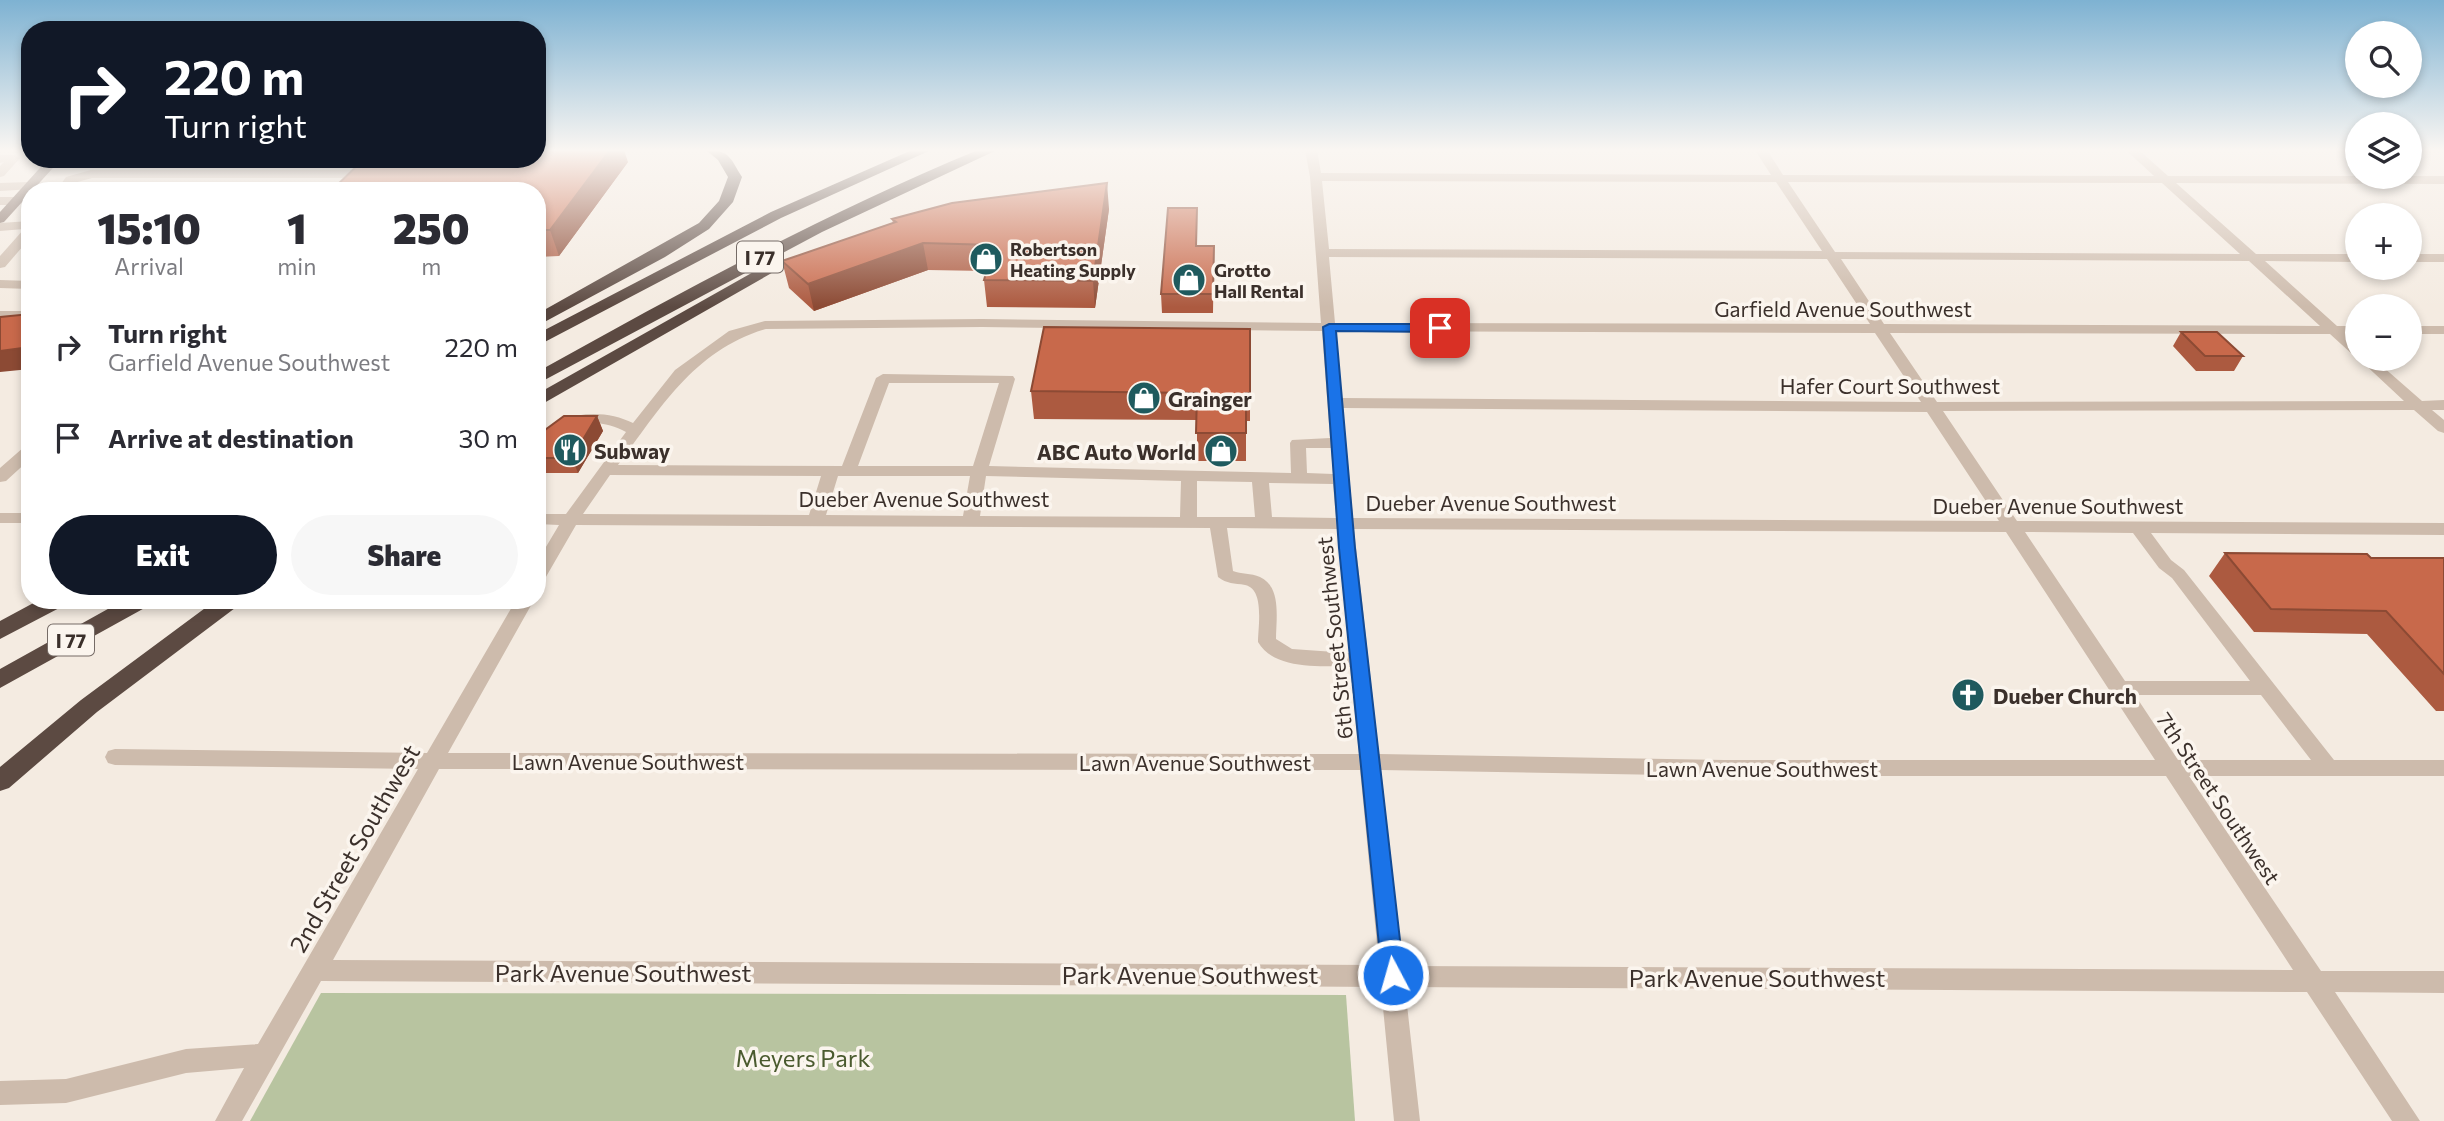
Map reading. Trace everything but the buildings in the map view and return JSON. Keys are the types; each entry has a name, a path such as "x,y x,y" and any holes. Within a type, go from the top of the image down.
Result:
{"highway":[{"path":"546,316 704,226 724,202"},
{"name":"I 77","path":"546,336 805,202"},
{"name":"I 77","path":"546,374 778,247 869,202"},
{"path":"546,397 812,243 872,202"},
{"path":"0,625 27,609"},
{"name":"I 77","path":"0,631 40,609"},
{"name":"I 77","path":"0,680 126,609"},
{"path":"0,781 89,706 219,609"}],"main road":[{"path":"0,219 17,202"}],"street":[{"name":"6th Street Southwest","path":"1319,202 1345,524 1407,1121"},
{"name":"7th Street Southwest","path":"1795,202 2407,1121"},
{"path":"2191,202 2345,340"},
{"path":"0,227 21,228"},
{"path":"2,260 21,238"},
{"path":"1323,253 2345,258"},
{"path":"2422,258 2444,258"},
{"path":"0,284 21,285"},
{"path":"0,315 21,315"},
{"name":"Garfield Avenue Southwest","path":"571,519 680,373 734,334 771,325 982,323 1881,330 2345,330"},
{"path":"2422,330 2444,330"},
{"path":"2380,371 2444,428"},
{"path":"816,520 883,378 1008,379 979,471 971,521"},
{"name":"Hafer Court Southwest","path":"1336,403 2444,405"},
{"path":"546,437 550,432 583,420 614,420 636,431"},
{"path":"1299,478 1298,443 1339,443"},
{"path":"3,474 21,458"},
{"path":"605,470 979,471 1342,479"},
{"path":"3,474 21,472"},
{"path":"1188,523 1189,476"},
{"path":"1260,477 1264,524"},
{"path":"0,518 21,518"},
{"name":"Dueber Avenue Southwest","path":"546,519 2444,529"},
{"path":"546,562 571,519"},
{"path":"1218,523 1224,573 1231,579 1253,581 1263,586 1266,594 1267,642 1288,656 1359,661"},
{"path":"2138,528 2329,768"},
{"name":"2nd Street Southwest","path":"228,1121 520,609"},
{"path":"2120,688 2266,688"},
{"name":"Lawn Avenue Southwest","path":"115,757 434,761 1370,762 1724,768 2444,768"},
{"name":"Park Avenue Southwest","path":"314,970 2444,982"},
{"path":"0,1093 73,1090 186,1061 265,1055"}],"green space":[{"name":"Meyers Park","path":"321,993 1346,995 1355,1121 250,1121"}],"place":[{"name":"Robertson Heating Supply","path":"986,259"},
{"name":"Grotto Hall Rental","path":"1189,280"},
{"name":"Grainger","path":"1144,398"},
{"name":"Subway","path":"570,450"},
{"name":"ABC Auto World","path":"1221,451"},
{"name":"Dueber Church","path":"1968,695"}],"route":[{"path":"1393,975 1347,548 1329,327 1440,328"}]}
